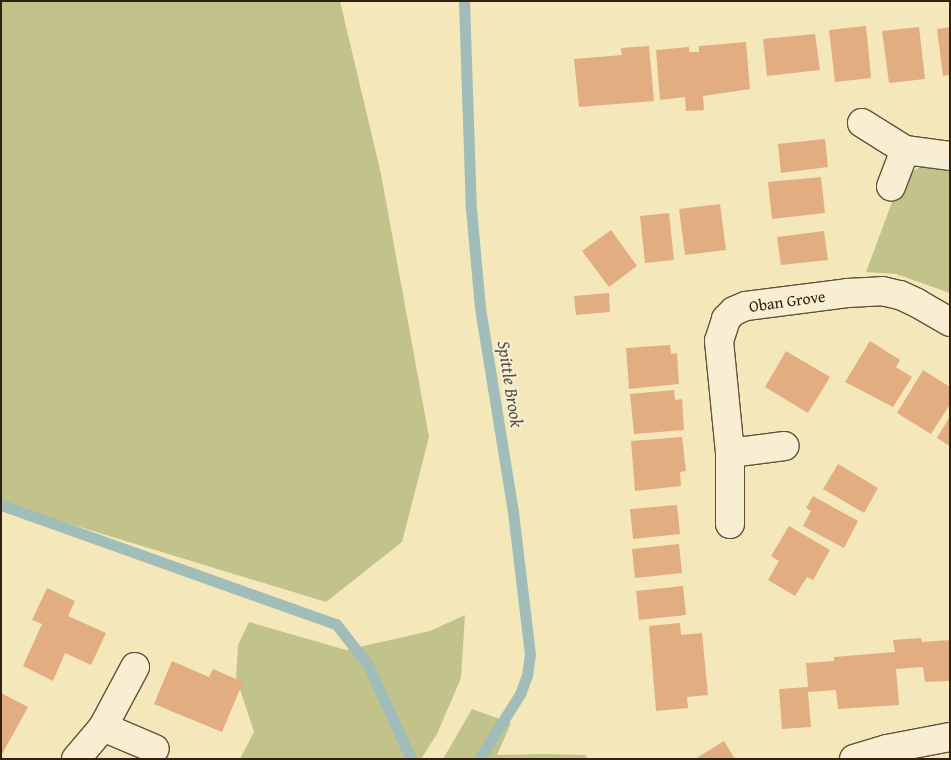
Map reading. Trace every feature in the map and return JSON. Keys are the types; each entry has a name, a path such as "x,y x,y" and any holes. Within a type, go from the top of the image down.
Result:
{"street":[{"path":"862,123 905,150 950,156"},
{"path":"891,186 905,150"},
{"name":"Oban Grove","path":"730,524 730,453 718,341 726,319 734,311 746,306 848,293 882,291 900,295 950,322"},
{"path":"730,453 785,446"},
{"path":"76,759 103,727 135,667"},
{"path":"103,727 155,749"},
{"path":"854,759 887,748 950,738"}],"green space":[{"path":"1,1 340,1 381,174 429,437 402,542 326,602 1,503"},
{"path":"922,166 950,167 950,293 896,274 866,272 901,178"},
{"path":"465,615 461,678 437,734 421,759 240,759 254,732 236,677 238,645 249,622 346,650 430,631"},
{"path":"472,709 511,723 497,755 585,755 588,759 443,759"}],"building":[{"path":"866,26 871,78 835,82 829,30"},
{"path":"919,27 925,79 889,83 882,31"},
{"path":"950,27 950,75 943,76 937,29"},
{"path":"815,34 820,70 767,76 763,39"},
{"path":"746,42 750,89 703,96 704,110 686,111 685,97 660,100 656,50 689,47 689,52 699,52 699,46"},
{"path":"649,46 654,101 579,107 574,59 622,55 621,48"},
{"path":"825,139 828,167 781,173 778,144"},
{"path":"821,177 825,213 772,219 768,182"},
{"path":"720,204 726,250 685,255 679,209"},
{"path":"669,213 674,260 645,263 640,216"},
{"path":"611,230 637,266 609,287 582,251"},
{"path":"824,231 828,260 781,265 777,237"},
{"path":"609,293 610,312 576,315 574,296"},
{"path":"870,341 900,360 896,367 912,377 893,407 845,382"},
{"path":"670,345 671,354 677,353 679,384 629,389 626,348"},
{"path":"786,351 830,377 808,413 765,387"},
{"path":"923,370 950,387 950,404 931,434 897,413"},
{"path":"674,390 675,400 682,399 684,430 634,434 630,394"},
{"path":"950,416 950,446 937,438"},
{"path":"682,437 686,471 680,472 681,486 635,491 631,441"},
{"path":"838,464 878,488 864,513 823,489"},
{"path":"813,496 858,521 844,548 803,526 811,511 806,508"},
{"path":"677,505 680,534 633,539 630,509"},
{"path":"789,526 830,550 813,580 807,577 795,596 768,580 779,561 771,556"},
{"path":"679,544 682,573 635,578 632,549"},
{"path":"683,586 686,615 639,620 636,591"},
{"path":"47,588 75,601 68,616 106,633 91,665 65,653 53,681 23,666 42,624 32,620"},
{"path":"680,623 681,635 702,633 708,695 687,697 688,708 656,711 649,626"},
{"path":"921,638 922,642 950,640 950,681 925,682 923,667 896,669 899,705 838,709 836,690 808,692 811,727 782,729 779,689 808,687 806,663 834,661 834,657 895,652 893,640"},
{"path":"172,661 209,677 213,669 243,682 222,732 154,704"},
{"path":"1,693 28,707 1,756"},
{"path":"724,741 735,759 695,759"}],"waterway":[{"name":"Spittle Brook","path":"464,1 471,209 480,308 513,512 530,654 527,675 520,694 479,759"},
{"path":"1,505 336,624 368,665 411,759"}]}
